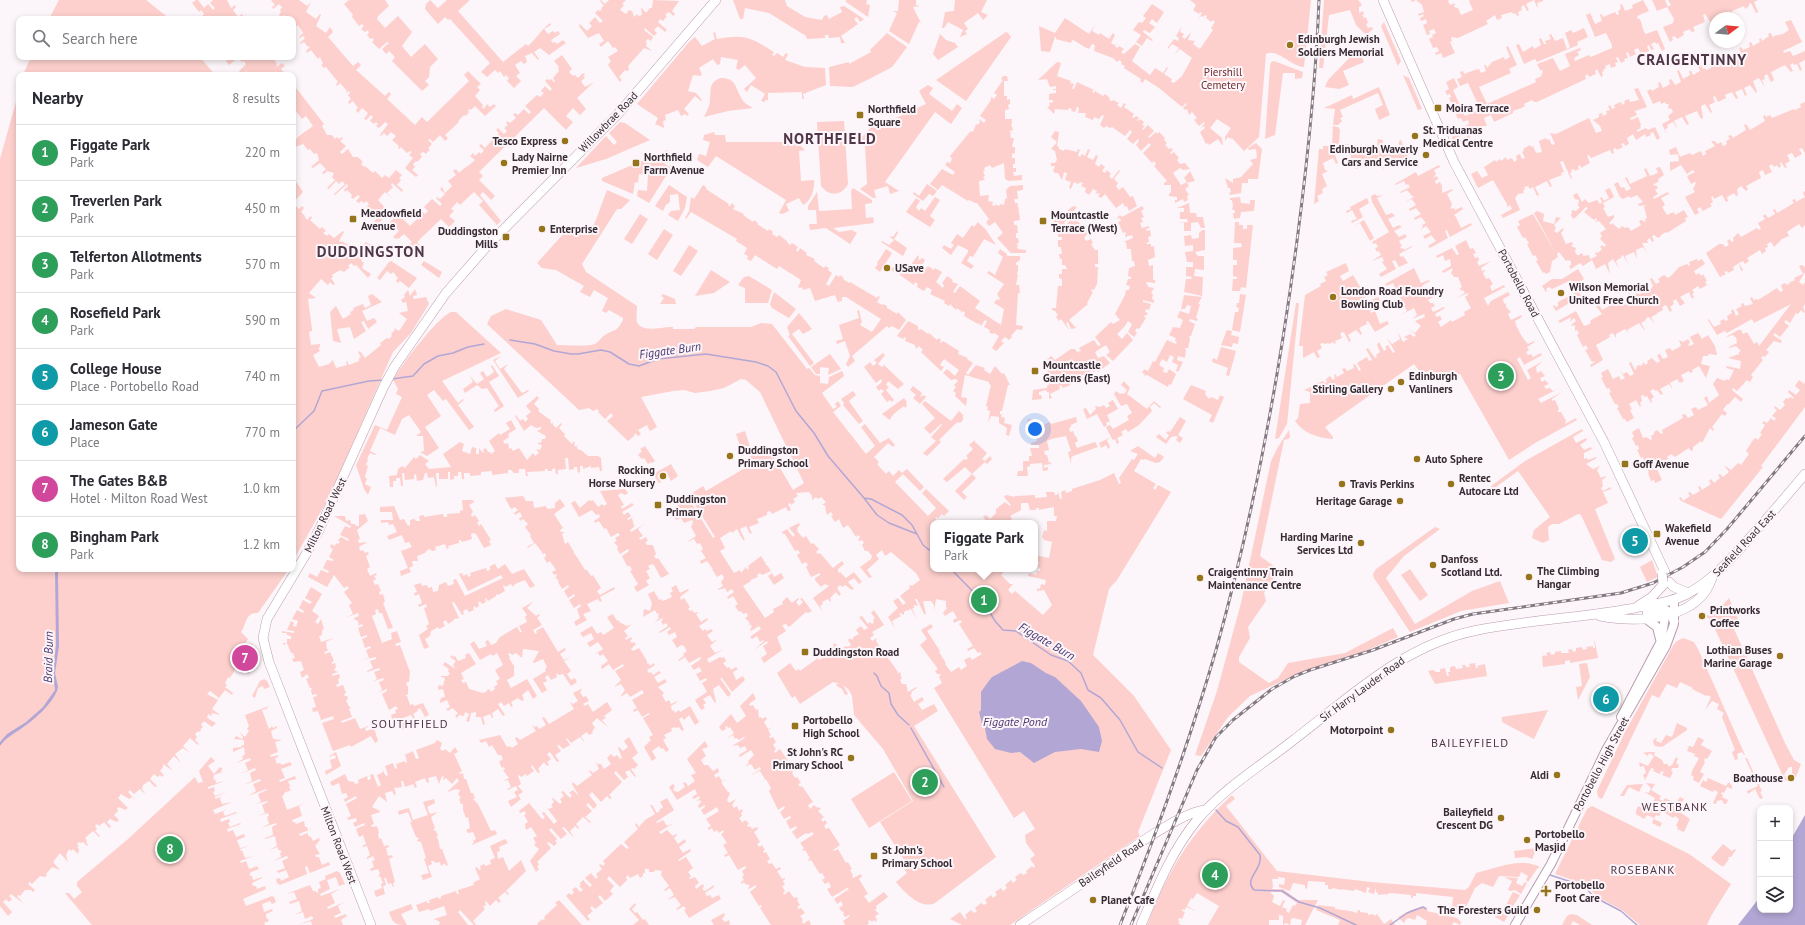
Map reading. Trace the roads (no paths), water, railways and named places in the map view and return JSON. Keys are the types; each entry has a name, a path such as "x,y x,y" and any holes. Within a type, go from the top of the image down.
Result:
{"main road":[{"name":"Willowbrae Road","path":"446,293 488,245 618,114 716,0"},
{"name":"Portobello Road","path":"1383,0 1454,162 1604,442 1665,577 1670,609"},
{"name":"Milton Road West","path":"296,570 319,530 387,380 446,293"},
{"name":"Seafield Road East","path":"1670,609 1688,593 1712,578 1743,546 1805,474"},
{"name":"Milton Road West","path":"295,572 269,614 265,624 263,638 265,651 371,925"},
{"path":"1634,608 1652,597 1665,577 1678,589 1688,593"},
{"path":"1670,609 1676,620 1686,608 1706,591 1712,578"},
{"path":"1594,615 1616,619 1645,618 1683,603 1692,597 1712,578"},
{"name":"Sir Harry Lauder Road","path":"1142,925 1168,865 1184,837 1206,810 1236,783 1290,743 1355,691 1397,662 1426,646 1456,635 1491,627 1594,615 1634,608 1670,609"},
{"path":"1594,615 1686,608"},
{"path":"1606,750 1626,705 1661,641 1670,609"},
{"name":"Portobello High Street","path":"1515,925 1551,864 1606,750 1659,660 1668,641 1670,609"},
{"path":"1645,618 1657,627 1661,641"},
{"name":"Baileyfield Road","path":"1020,925 1144,841 1186,815 1206,810"}],"water":[{"path":"55,572 58,572 59,646 55,673 58,687 57,691 51,701 37,716 7,738 0,746 0,742 7,734 26,722 43,707 55,690 53,671 56,645"},
{"name":"Figgate Pond","path":"1022,661 1031,663 1055,677 1081,701 1099,727 1102,741 1099,752 1081,749 1055,752 1034,763 1020,752 1011,753 995,749 987,739 985,728 982,724 979,712 981,710 981,692 992,677"},
{"path":"1805,815 1805,925 1738,925 1757,901 1757,913 1793,913 1793,836"}],"waterway":[{"name":"Figgate Burn","path":"510,340 535,344 554,351 571,354 601,350 610,352 629,364 639,366 658,359 706,354 756,362 768,366 776,372 796,411 814,433 828,456 864,498 871,499 902,515 912,525 923,545 930,551"},
{"name":"Figgate Burn","path":"392,379 413,376 424,364 438,356 484,344"},
{"name":"Figgate Burn","path":"296,428 314,411 322,391 369,381 384,380"},
{"name":"Figgate Burn","path":"864,498 877,515 889,523 917,534"},
{"name":"Figgate Burn","path":"954,572 985,604 995,621 1003,630 1016,631 1051,655 1068,661 1081,673 1088,690 1101,698 1120,720 1138,752 1162,768"},
{"path":"874,673 877,676 881,686 889,693 891,704 898,715 909,725"},
{"path":"911,728 944,787"},
{"name":"Figgate Burn","path":"1216,810 1226,821 1238,827 1260,855 1259,865 1251,882 1251,886 1254,890 1282,891 1299,902 1320,908 1356,925"},
{"name":"Figgate Burn","path":"1550,875 1584,886 1594,897 1621,911 1637,925"},
{"name":"Figgate Burn","path":"1390,925 1407,913 1423,907 1426,909"}],"railway":[{"path":"1120,925 1171,789 1206,685 1230,599 1254,495 1283,338 1298,233 1311,117 1319,0"},
{"path":"1131,925 1197,770 1216,737 1233,720 1272,689 1295,676 1310,670 1373,650 1454,619 1473,614 1621,593 1653,583 1683,567 1705,552 1727,529 1805,436"}],"place":[{"name":"Edinburgh Jewish Soldiers Memorial","path":"1290,45"},
{"name":"Moira Terrace","path":"1438,108"},
{"name":"Northfield Square","path":"860,115"},
{"name":"St. Triduanas Medical Centre","path":"1415,136"},
{"name":"Tesco Express","path":"565,141"},
{"name":"Edinburgh Waverly Cars and Service","path":"1426,155"},
{"name":"Lady Nairne Premier Inn","path":"504,163"},
{"name":"Northfield Farm Avenue","path":"636,163"},
{"name":"Meadowfield Avenue","path":"353,219"},
{"name":"Mountcastle Terrace (West)","path":"1043,221"},
{"name":"Enterprise","path":"542,229"},
{"name":"Duddingston Mills","path":"506,237"},
{"name":"USave","path":"887,268"},
{"name":"Wilson Memorial United Free Church","path":"1561,293"},
{"name":"London Road Foundry Bowling Club","path":"1333,297"},
{"name":"Mountcastle Gardens (East)","path":"1035,371"},
{"name":"Telferton Allotments","path":"1501,376"},
{"name":"Edinburgh Vanliners","path":"1401,382"},
{"name":"Stirling Gallery","path":"1391,389"},
{"name":"Duddingston Primary School","path":"730,456"},
{"name":"Auto Sphere","path":"1417,459"},
{"name":"Goff Avenue","path":"1625,464"},
{"name":"Rocking Horse Nursery","path":"663,476"},
{"name":"Travis Perkins","path":"1342,484"},
{"name":"Rentec Autocare Ltd","path":"1451,484"},
{"name":"Heritage Garage","path":"1400,501"},
{"name":"Duddingston Primary","path":"658,505"},
{"name":"Wakefield Avenue","path":"1657,534"},
{"name":"College House","path":"1635,541"},
{"name":"Harding Marine Services Ltd","path":"1361,543"},
{"name":"Danfoss Scotland Ltd.","path":"1433,565"},
{"name":"The Climbing Hangar","path":"1529,577"},
{"name":"Craigentinny Train Maintenance Centre","path":"1200,578"},
{"name":"Figgate Park","path":"984,600"},
{"name":"Printworks Coffee","path":"1702,616"},
{"name":"Duddingston Road","path":"805,652"},
{"name":"Lothian Buses Marine Garage","path":"1780,656"},
{"name":"The Gates B&B","path":"245,658"},
{"name":"Jameson Gate","path":"1606,699"},
{"name":"Portobello High School","path":"795,726"},
{"name":"Motorpoint","path":"1391,730"},
{"name":"St John's RC Primary School","path":"851,758"},
{"name":"Aldi","path":"1557,775"},
{"name":"Boathouse","path":"1791,778"},
{"name":"Treverlen Park","path":"925,782"},
{"name":"Baileyfield Crescent DG","path":"1501,818"},
{"name":"Portobello Masjid","path":"1527,840"},
{"name":"Bingham Park","path":"170,849"},
{"name":"St John's Primary School","path":"874,856"},
{"name":"Rosefield Park","path":"1215,875"},
{"name":"Portobello Foot Care","path":"1546,891"},
{"name":"Planet Cafe","path":"1093,900"},
{"name":"The Foresters Guild","path":"1537,910"}],"district":[{"name":"CRAIGENTINNY","path":"1692,59"},
{"name":"NORTHFIELD","path":"830,138"},
{"name":"DUDDINGSTON","path":"371,251"},
{"name":"SOUTHFIELD","path":"410,723"},
{"name":"BAILEYFIELD","path":"1470,742"},
{"name":"WESTBANK","path":"1675,806"},
{"name":"ROSEBANK","path":"1643,869"}],"park label":[{"name":"Piershill Cemetery","path":"1223,78"}],"water label":[{"name":"Braid Burn","path":"48,657"}]}
